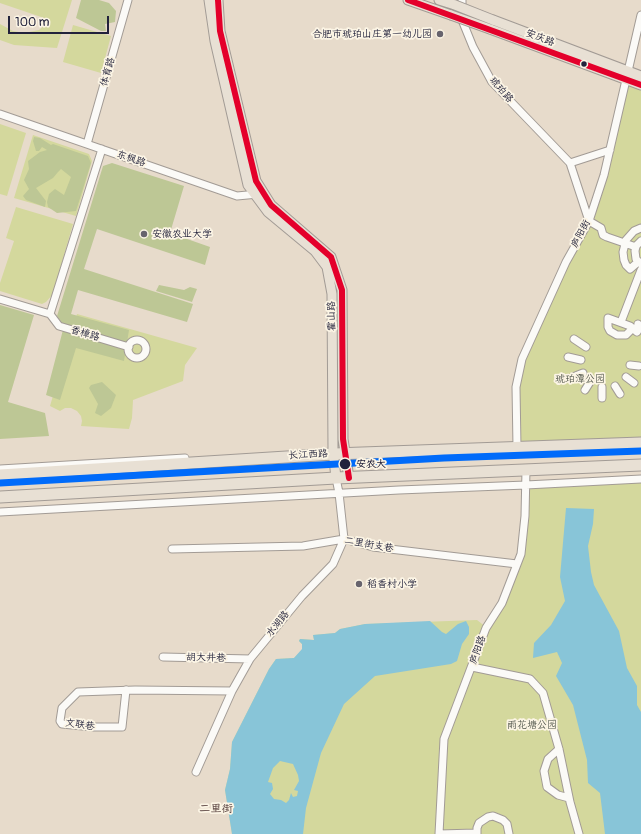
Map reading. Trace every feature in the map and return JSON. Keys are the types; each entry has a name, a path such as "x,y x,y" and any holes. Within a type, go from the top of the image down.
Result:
{"highway":[{"name":"长江西路","path":"0,475 345,451 517,445 641,443"},
{"path":"0,497 336,478 641,465"}],"main road":[{"name":"霍山路","path":"209,0 215,41 248,185 331,257 342,290 343,439 349,478"},
{"name":"霍山路","path":"218,0 220,31 259,194 268,212 315,251 327,267 332,294 334,452 336,478"},
{"name":"安庆路","path":"408,0 627,75 641,76"},
{"name":"安庆路","path":"439,0 458,3 493,20 627,75 641,85"}],"street":[{"name":"体育路","path":"87,144 128,0"},
{"name":"琥珀路","path":"458,3 462,20 473,48 492,82 570,163"},
{"name":"庐阳街","path":"517,445 516,387 522,359 566,262 589,221 604,175 641,15"},
{"name":"东枫路","path":"0,114 237,196 259,194"},
{"path":"50,314 102,149"},
{"path":"610,150 570,163 589,221 600,228 603,235 636,247"},
{"path":"639,229 641,241 636,247 638,261 630,269 624,260 623,252 625,243 630,235 639,229"},
{"path":"621,322 641,270"},
{"name":"香樟路","path":"0,299 50,314 59,326 129,347"},
{"path":"608,318 621,322 630,326 636,326 626,335 616,337 608,327 608,318"},
{"path":"574,339 586,347"},
{"path":"568,357 581,360"},
{"path":"630,365 640,366"},
{"path":"573,377 584,373"},
{"path":"626,377 634,382"},
{"path":"585,390 590,382"},
{"path":"615,386 620,394"},
{"path":"602,387 602,398"},
{"path":"517,445 641,438"},
{"path":"0,469 269,453 334,452"},
{"name":"庐阳路","path":"439,834 444,739 486,628 502,603 521,554 525,516 526,470"},
{"name":"水湖路","path":"196,772 232,691 250,659 302,596 333,564 344,539 336,478"},
{"path":"0,512 339,493 526,486 641,479"},
{"name":"二里街支巷","path":"172,549 303,546 344,539 373,547 517,564"},
{"name":"胡大井巷","path":"163,657 250,659"},
{"path":"472,666 530,679 543,693 559,749 569,798 579,834"},
{"name":"文联巷","path":"126,690 122,727 93,727 62,724 60,721 62,708 78,692 126,690 232,691"},
{"path":"559,749 548,759 544,771 547,786 558,795 569,798"},
{"path":"439,834 477,834 477,828 483,819 493,816 503,820 509,829 509,834"}],"green space":[{"path":"0,0 72,0 57,48 14,45 0,40 0,24 13,31 24,33 39,30 50,20 0,3"},
{"path":"81,0 99,0 109,3 116,11 115,22 105,24 106,31 101,31 76,18"},
{"path":"73,25 111,36 101,73 63,62"},
{"name":"琥珀潭公园","path":"626,80 641,85 641,438 517,443 516,387 522,359 589,221"},
{"path":"0,124 26,133 7,196 0,194"},
{"path":"33,135 89,154 92,161 76,216 14,198"},
{"path":"34,137 40,138 51,145 53,144 88,156 91,163 76,211 57,213 48,207 47,202 49,194 55,189 64,195 71,177 61,169 53,178 36,188 46,201 45,207 26,200 23,196 29,189 24,180 29,169 28,161 40,152 47,150 42,147 39,151 36,151 33,141"},
{"path":"112,163 184,186 170,233 210,247 205,265 97,229 84,269 193,304 187,322 78,290 71,314 129,330 124,361 76,348 60,400 46,395 64,326 57,316 103,166"},
{"path":"16,207 73,224 53,294 46,302 42,304 0,291 0,283 14,241 6,238"},
{"path":"159,285 184,290 190,287 197,289 192,302 156,291"},
{"path":"0,305 34,315 8,402 45,413 49,436 0,439"},
{"path":"77,314 197,348 185,365 183,381 133,400 132,418 129,429 81,426 81,416 77,411 71,408 65,408 60,411 50,406"},
{"path":"102,382 116,395 111,408 101,416 95,413 98,404 89,388 91,385"},
{"name":"雨花塘公园","path":"641,479 641,834 232,834 225,790 230,769 232,742 269,669 276,659 294,658 302,650 302,644 299,641 300,639 314,640 313,635 335,633 340,629 365,624 477,620 486,627 502,603 521,554 526,485"}],"water":[{"path":"566,508 594,509 593,524 588,546 594,585 619,631 627,668 637,686 637,705 641,712 641,834 605,834 600,793 588,783 587,760 573,705 556,676 562,663 557,652 533,658 534,643 551,625 565,601 560,577"},
{"path":"430,621 446,634 458,624 466,621 469,627 469,634 462,644 457,661 451,664 375,676 344,704 321,753 306,808 303,834 232,834 225,790 230,769 232,742 269,669 276,659 294,658 302,649 302,644 299,641 300,639 314,640 313,635 335,633 340,629 365,624","holes":["280,761 293,764 299,781 294,790 298,791 297,796 293,797 291,793 289,800 286,803 281,800 274,799 270,794 273,789 272,783 268,782 273,768"]}],"transit line":[{"path":"218,0 220,31 256,181 271,205 331,257 342,290 343,439 349,478"},
{"path":"408,0 641,85"},
{"path":"0,483 444,458 641,451"}],"place":[{"name":"合肥市琥珀山庄第一幼儿园","path":"440,34"},
{"name":"安徽农业大学","path":"144,234"},
{"name":"安农大","path":"345,464"},
{"name":"稻香村小学","path":"359,584"}],"district":[{"name":"二里街","path":"216,809"}]}
